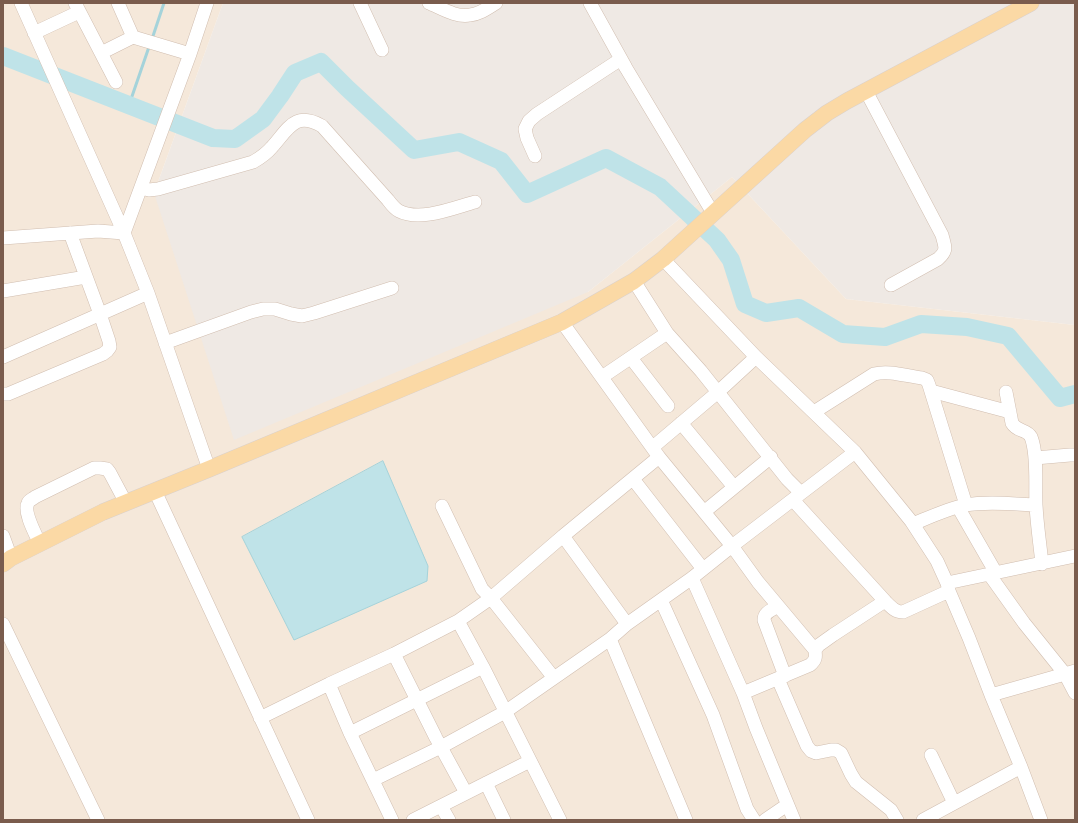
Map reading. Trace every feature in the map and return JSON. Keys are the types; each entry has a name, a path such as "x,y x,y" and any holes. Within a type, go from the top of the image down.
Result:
{"main road":[{"path":"7,561 103,512 562,322 634,281 663,259 805,130 827,114 1031,3"}],"street":[{"path":"21,3 124,233 148,293 210,469"},
{"path":"118,3 137,38"},
{"path":"124,233 190,54 207,3"},
{"path":"360,3 382,50"},
{"path":"429,3 460,16 482,12 496,3"},
{"path":"590,3 710,217"},
{"path":"34,33 77,8 116,82"},
{"path":"101,53 137,38 190,54"},
{"path":"535,156 527,138 525,129 529,121 543,110 621,59"},
{"path":"866,92 942,235 945,247 944,253 938,259 891,285"},
{"path":"141,188 149,190 158,189 253,162 263,156 287,129 294,123 302,120 313,121 322,126 398,211 413,215 432,214 475,202"},
{"path":"3,238 98,231 124,233"},
{"path":"3,394 8,394 103,354 110,347 100,314 70,233"},
{"path":"663,259 756,357 855,452 913,524 937,561 1041,820"},
{"path":"3,291 86,277"},
{"path":"634,281 667,333 771,457 797,496 893,610 903,612 948,587 992,574 1075,556"},
{"path":"165,343 263,309 274,309 302,316 392,288"},
{"path":"3,357 148,293"},
{"path":"562,322 656,452 732,546 758,582 815,650 816,658 810,665 743,693"},
{"path":"602,378 667,333"},
{"path":"260,718 394,654 458,621 491,598 563,536 633,479 681,423 756,357"},
{"path":"631,358 668,406"},
{"path":"814,412 867,378 880,372 922,378 926,380 931,390 962,506 992,574 1024,623 1070,673 1075,693"},
{"path":"931,390 1010,412"},
{"path":"1006,392 1012,423 1014,427 1029,434 1035,458 1036,505 1042,564"},
{"path":"681,423 734,487"},
{"path":"373,780 441,747 505,712 610,639 627,624 692,578 855,452"},
{"path":"1035,458 1075,455"},
{"path":"704,512 771,457"},
{"path":"40,544 27,514 26,507 28,502 35,497 94,468 107,469 126,503"},
{"path":"633,479 703,569"},
{"path":"154,491 308,820"},
{"path":"913,524 962,506 980,503 1036,505"},
{"path":"442,506 482,589 491,598 554,678"},
{"path":"3,536 7,561"},
{"path":"563,536 627,624"},
{"path":"692,578 743,693 794,820"},
{"path":"661,600 713,715 747,809 754,820"},
{"path":"815,650 819,645 833,635 885,601"},
{"path":"778,606 767,612 764,616 764,620 781,678 807,746 816,754 831,750 836,750 841,754 856,782 890,810 897,820"},
{"path":"458,621 483,667 560,820"},
{"path":"3,624 98,820"},
{"path":"610,639 686,820"},
{"path":"394,654 466,793"},
{"path":"350,733 483,667"},
{"path":"991,695 1070,673"},
{"path":"329,684 350,733 392,820"},
{"path":"931,755 954,803"},
{"path":"413,820 530,761"},
{"path":"923,820 1021,767"},
{"path":"486,783 504,820"},
{"path":"766,820 788,805"},
{"path":"442,806 449,820"}],"shaded area":[{"path":"3,3 223,3 154,193 588,292 732,177 846,299 1075,325 1075,820 3,820"},
{"path":"223,3 1075,3 1075,325 846,299 732,177 588,292 234,440 154,193"}],"water":[{"path":"383,461 428,566 427,581 294,640 242,537"}],"waterway":[{"path":"152,39 164,3"},
{"path":"129,105 150,44"},
{"path":"3,56 213,138 235,139 263,119 295,73 321,62 414,150 459,142 501,161 527,194 606,158 660,187 717,240 731,260 745,304 766,313 799,308 843,334 885,337 921,324 967,327 1008,336 1060,398 1075,394"}]}
